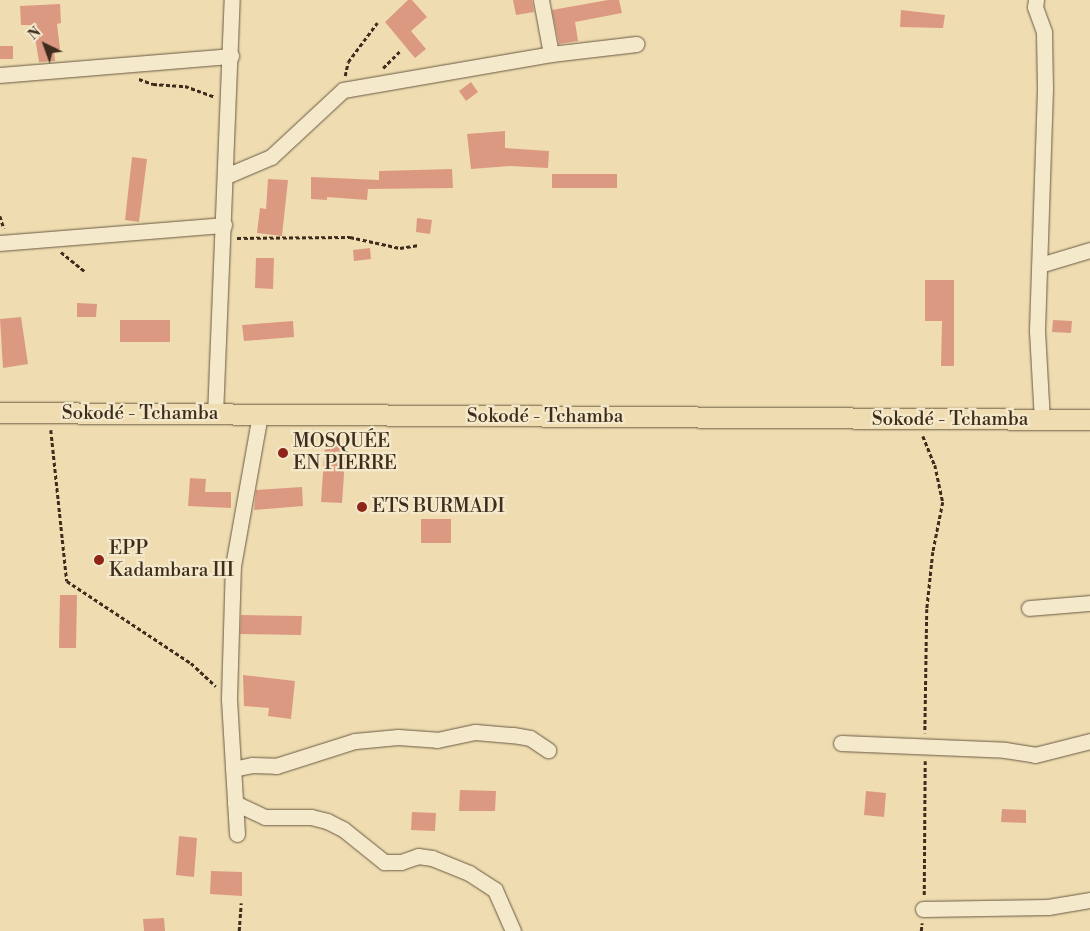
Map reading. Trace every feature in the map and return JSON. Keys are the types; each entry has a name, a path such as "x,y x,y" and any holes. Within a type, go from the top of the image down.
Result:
{"main road":[{"name":"Sokodé - Tchamba","path":"0,414 1090,420"}],"street":[{"path":"214,415 224,243 232,0"},
{"path":"541,0 551,54"},
{"path":"1036,0 1035,7 1044,32 1045,89 1037,338 1042,420"},
{"path":"226,176 270,157 343,90 551,54 636,44"},
{"path":"0,75 231,56"},
{"path":"0,243 224,225"},
{"path":"1040,266 1090,250"},
{"path":"237,834 229,698 233,566 260,415"},
{"path":"1029,608 1090,603"},
{"path":"233,769 252,765 276,766 355,741 398,737 428,740 475,732 530,738 548,750"},
{"path":"841,743 1005,750 1035,755 1090,741"},
{"path":"235,803 265,817 311,817 327,821 343,829 384,862 401,862 418,856 432,858 469,873 495,890 513,931"},
{"path":"923,909 1048,907 1090,900"}],"path":[{"path":"343,90 348,62 376,23"},
{"path":"133,79 185,86 229,106"},
{"path":"224,243 247,236 288,239 350,237 400,248 419,245"},
{"path":"47,414 54,444 62,553 67,580 191,663 229,698"},
{"path":"921,931 923,909 927,609 933,552 943,502 935,466 923,440 923,420"},
{"path":"239,931 241,903"}],"building":[{"path":"408,0 412,0 427,17 411,31 426,49 415,58 385,22"},
{"path":"513,0 532,0 534,12 516,15"},
{"path":"608,0 619,0 622,13 575,22 578,41 559,44 552,10"},
{"path":"60,4 61,23 57,24 60,49 54,50 55,61 39,62 33,25 21,25 20,6"},
{"path":"901,10 945,15 943,28 900,27"},
{"path":"0,46 13,46 13,59 0,59"},
{"path":"471,82 478,92 466,101 459,91"},
{"path":"505,131 505,148 549,151 548,168 510,166 471,169 467,134"},
{"path":"132,157 147,159 139,222 125,220"},
{"path":"452,169 453,188 368,189 367,200 327,197 327,200 311,199 311,177 379,180 379,171"},
{"path":"552,174 617,174 617,188 552,188"},
{"path":"268,179 288,180 282,236 257,233 260,208 266,209"},
{"path":"417,218 432,220 430,234 416,232"},
{"path":"370,248 371,259 354,261 353,250"},
{"path":"256,258 274,258 273,289 255,288"},
{"path":"925,280 954,280 954,366 941,366 942,321 925,321"},
{"path":"77,303 97,304 96,317 77,317"},
{"path":"21,317 28,364 3,368 0,319"},
{"path":"120,320 170,320 170,342 120,342"},
{"path":"1053,320 1072,321 1071,333 1052,332"},
{"path":"293,321 294,337 244,341 242,325"},
{"path":"325,444 346,446 342,503 321,502"},
{"path":"190,478 206,479 205,492 231,492 231,508 188,506"},
{"path":"302,487 303,506 254,510 256,490"},
{"path":"421,519 451,519 451,543 421,543"},
{"path":"60,595 77,595 76,648 59,648"},
{"path":"241,615 302,616 301,635 240,634"},
{"path":"243,675 295,681 291,719 268,716 269,708 244,706"},
{"path":"460,790 496,791 495,811 459,811"},
{"path":"866,791 886,793 884,817 864,815"},
{"path":"1002,809 1026,810 1026,823 1001,822"},
{"path":"412,812 436,813 435,831 411,830"},
{"path":"179,836 197,838 194,877 176,875"},
{"path":"211,871 242,872 242,896 210,894"},
{"path":"164,918 165,931 144,931 143,919"}],"place":[{"name":"MOSQUÉE EN PIERRE","path":"283,453"},
{"name":"ETS BURMADI","path":"362,507"},
{"name":"EPP Kadambara III","path":"99,560"}]}
